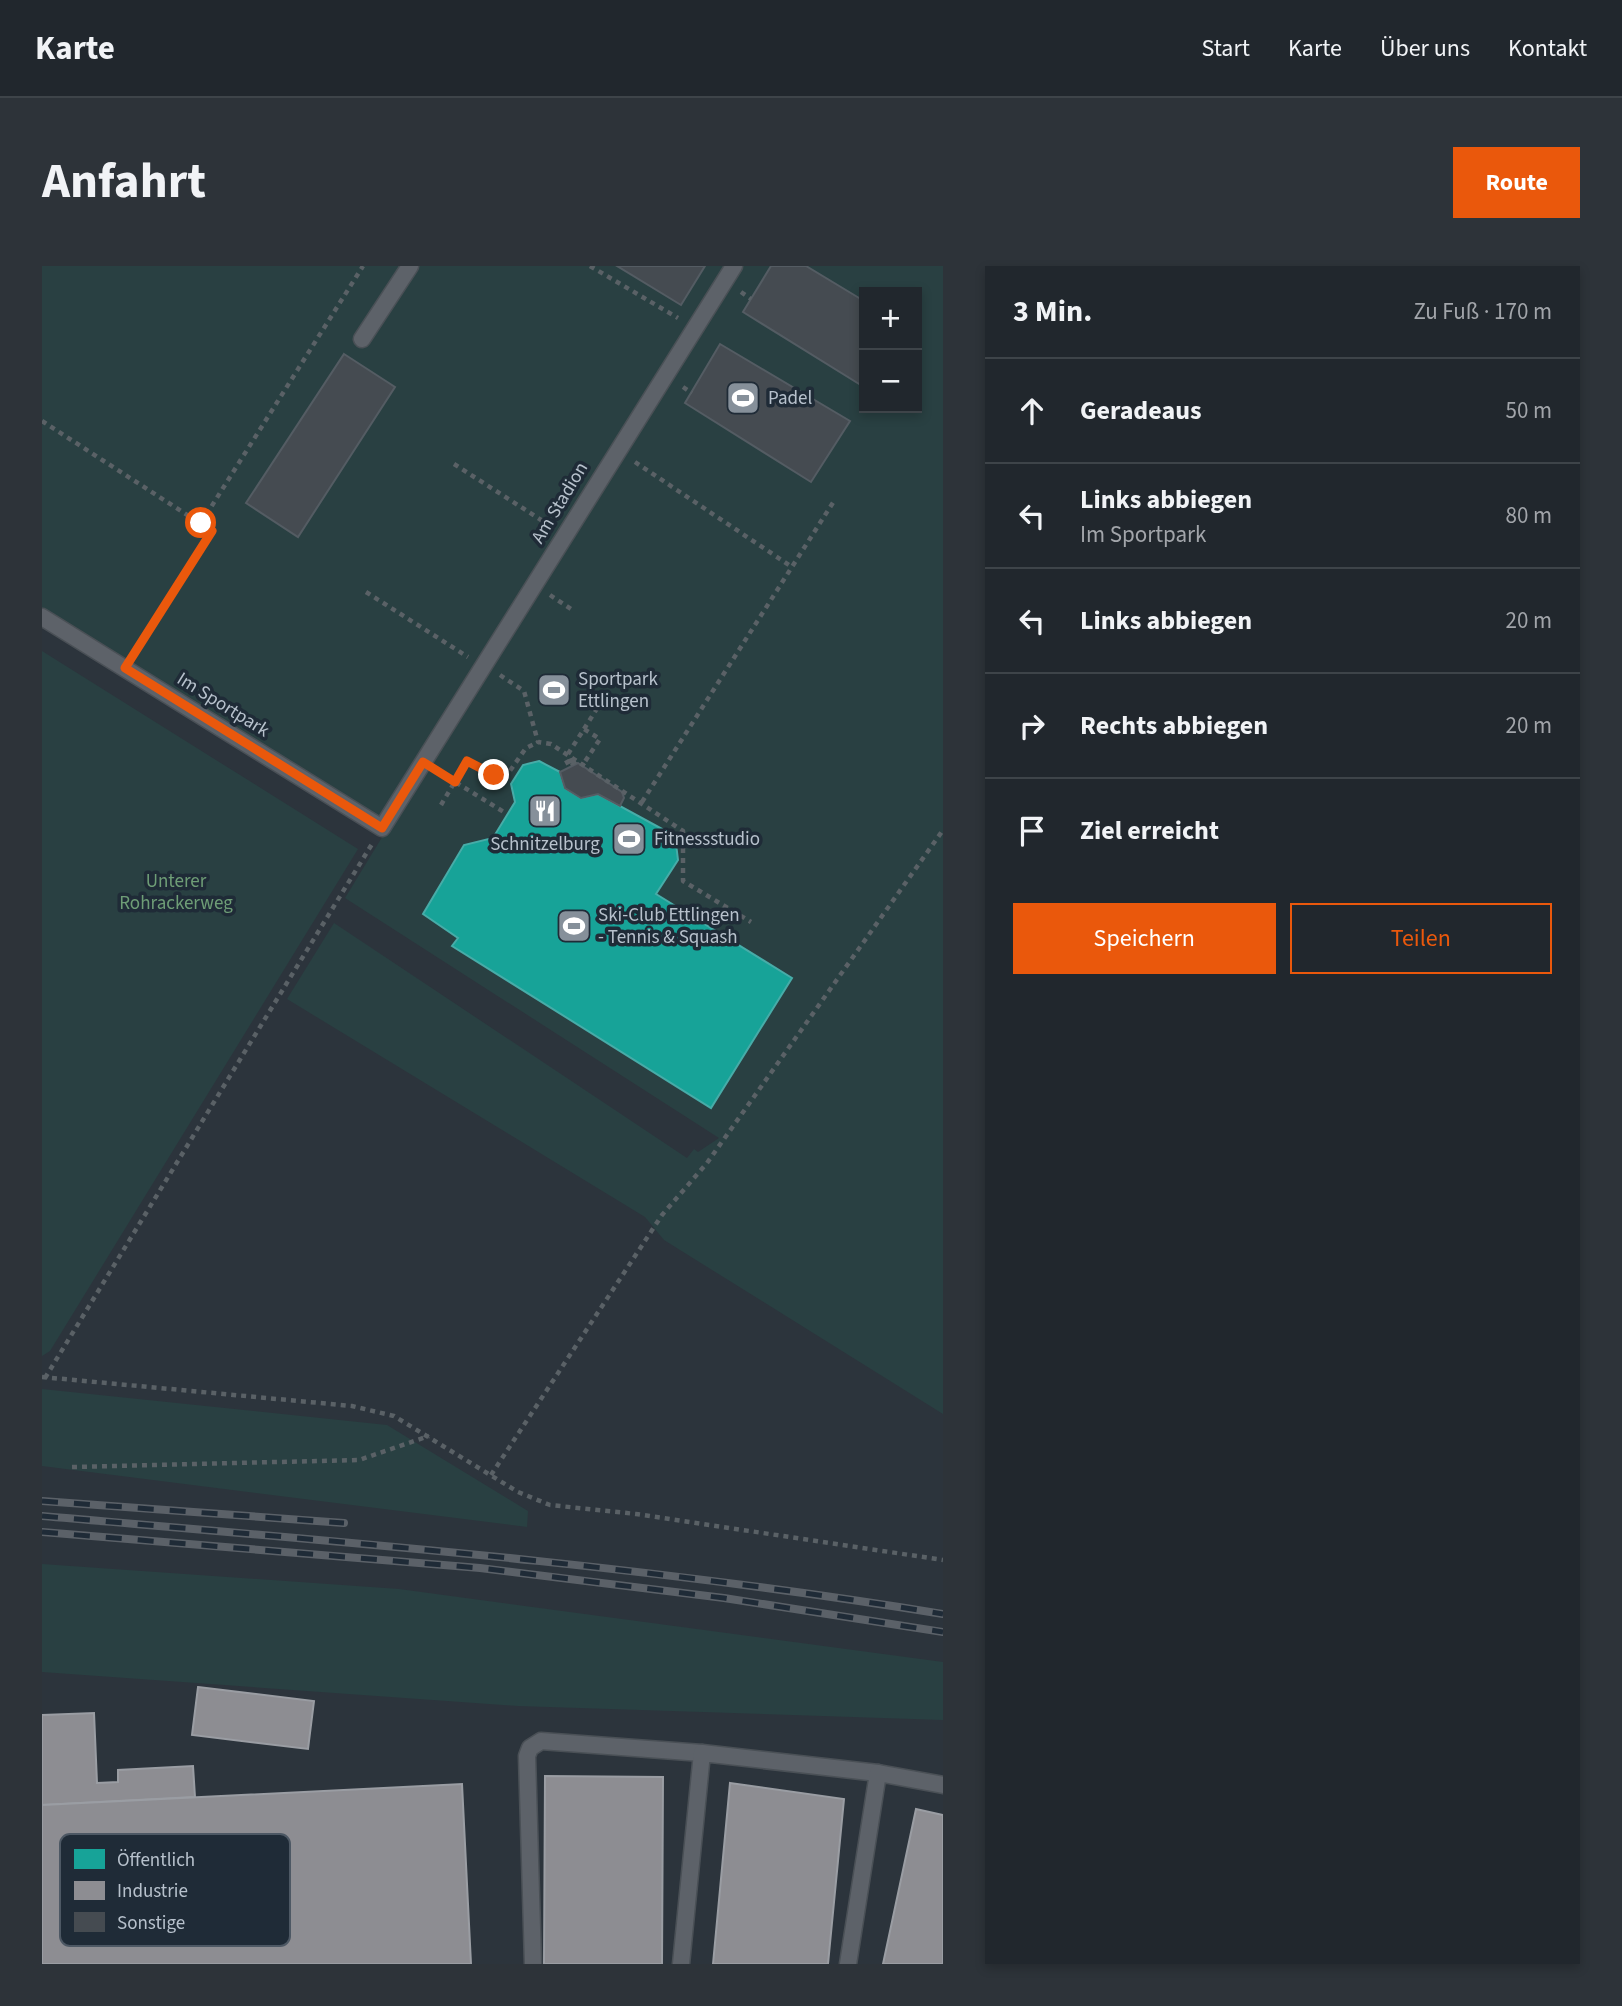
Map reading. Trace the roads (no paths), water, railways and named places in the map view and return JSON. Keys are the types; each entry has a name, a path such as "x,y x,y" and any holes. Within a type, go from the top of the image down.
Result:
{"lane":[{"path":"362,339 410,266"},
{"name":"Am Stadion","path":"382,828 734,266"},
{"name":"Im Sportpark","path":"42,617 382,828"},
{"path":"533,1964 527,1756 530,1748 541,1741 702,1753 878,1773 943,1785"},
{"path":"681,1964 702,1753"},
{"path":"848,1964 878,1773"}],"railway":[{"path":"42,1501 344,1523"},
{"path":"42,1516 606,1568 943,1614"},
{"path":"42,1532 480,1568 724,1598 943,1632"}],"place":[{"name":"Padel","path":"743,398"},
{"name":"Sportpark Ettlingen","path":"554,690"},
{"name":"Schnitzelburg","path":"545,811"},
{"name":"Fitnessstudio","path":"629,839"},
{"name":"Ski-Club Ettlingen - Tennis & Squash","path":"574,926"}],"park label":[{"name":"Unterer Rohrackerweg","path":"176,892"}]}
